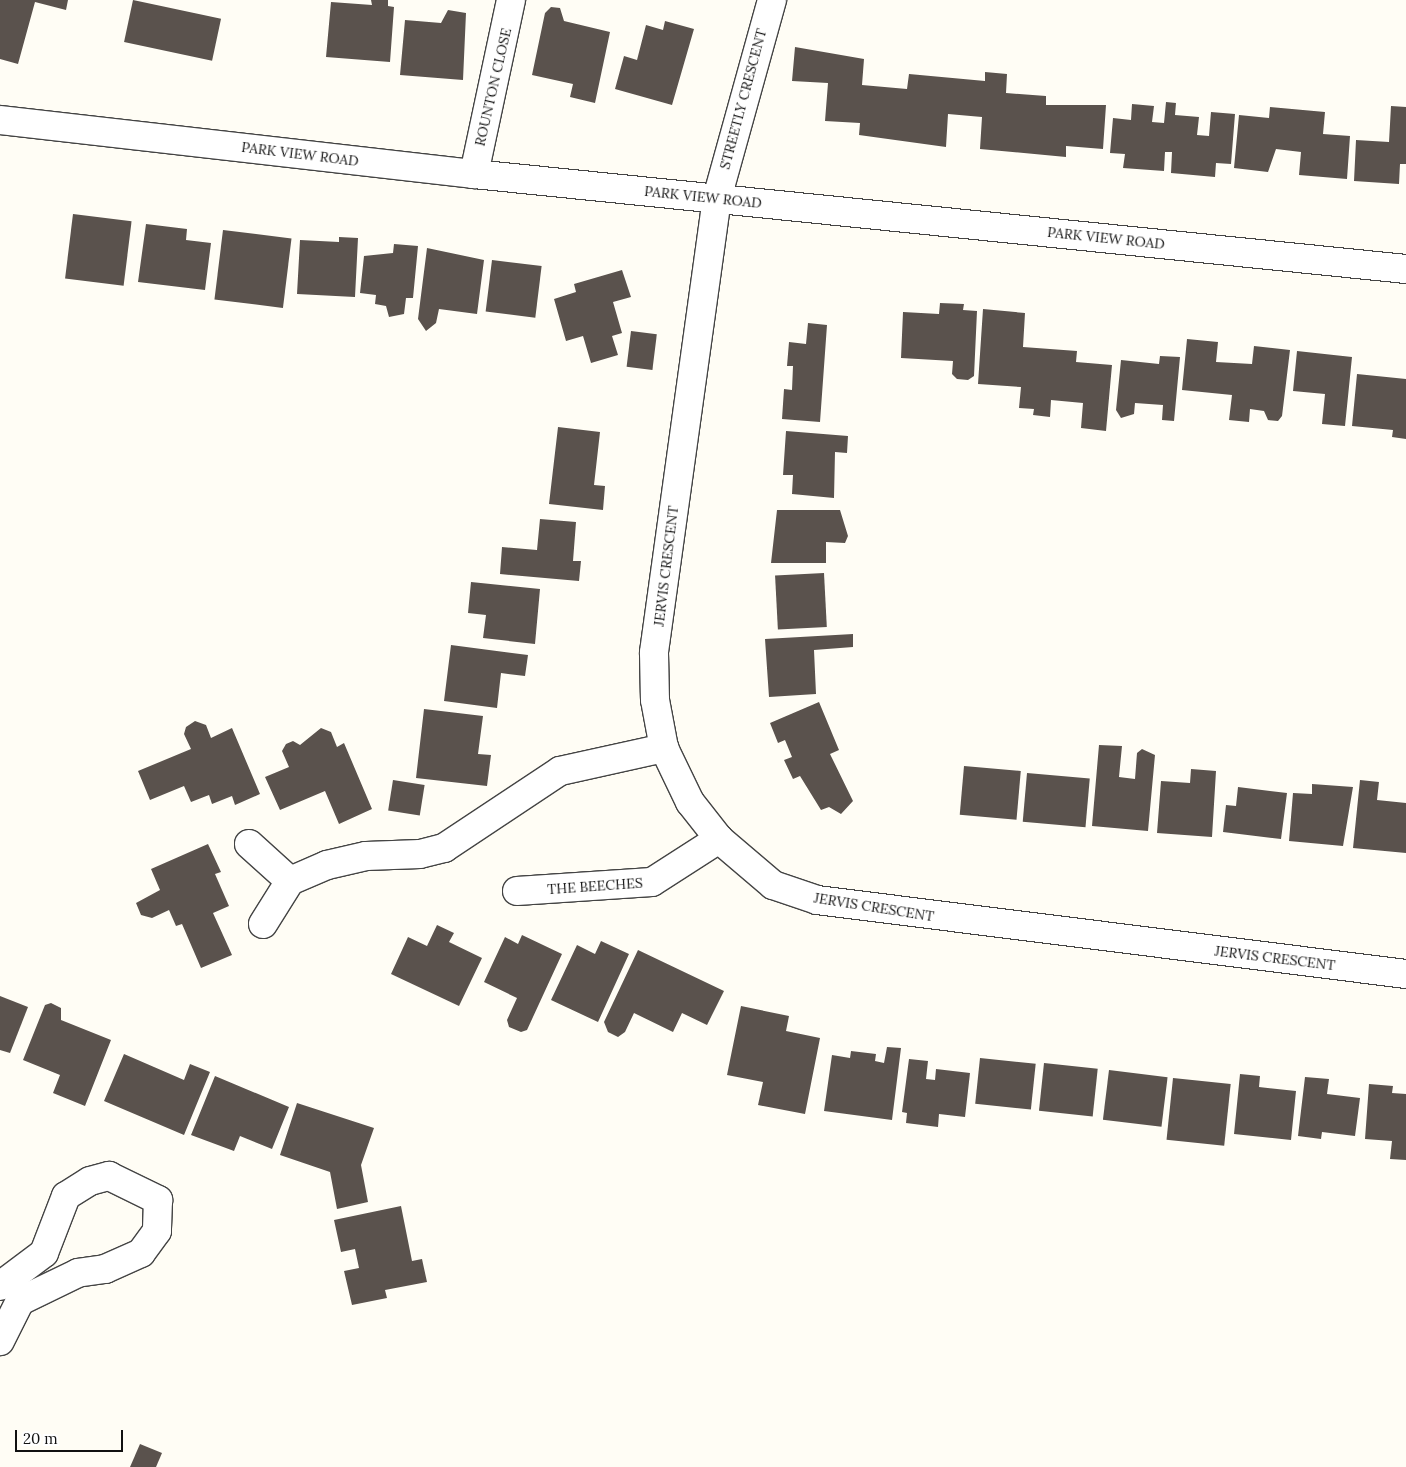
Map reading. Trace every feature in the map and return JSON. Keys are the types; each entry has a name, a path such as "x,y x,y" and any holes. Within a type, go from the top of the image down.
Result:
{"street":[{"name":"ROUNTON CLOSE","path":"474,174 511,0"},
{"name":"STREETLY CRESCENT","path":"717,198 772,0"},
{"name":"PARK VIEW ROAD","path":"0,120 474,174 1406,269"},
{"name":"JERVIS CRESCENT","path":"717,198 654,654 655,700 664,748 690,802 719,838 773,885 818,900 1406,974"},
{"path":"263,924 290,881 327,865 366,856 420,854 444,848 560,771 664,748"},
{"name":"THE BEECHES","path":"517,891 652,882 719,838"},
{"path":"249,844 290,881"},
{"path":"0,1286 44,1253 66,1196 90,1181 109,1176 158,1200 157,1231 141,1253 105,1269 78,1273 20,1301 0,1341"},
{"path":"44,1253 78,1273"}],"building":[{"path":"0,0 68,0 66,10 35,2 18,64 0,59"},
{"path":"133,0 221,19 212,61 124,42"},
{"path":"371,0 388,0 388,6 394,7 390,62 326,57 331,2 372,5"},
{"path":"551,7 560,8 564,21 610,32 595,103 570,97 573,84 532,75 545,13"},
{"path":"448,10 466,13 463,80 400,75 405,20 441,23"},
{"path":"665,21 694,29 672,105 615,89 624,56 637,60 646,25 663,30"},
{"path":"795,47 864,59 862,85 907,89 909,74 985,81 985,72 1007,74 1006,93 1046,96 1046,105 1106,105 1103,149 1066,146 1066,157 980,149 982,117 948,114 946,147 859,135 860,123 825,121 828,83 792,81"},
{"path":"1166,102 1176,103 1175,115 1199,117 1197,135 1209,136 1211,112 1235,114 1231,164 1216,163 1215,177 1171,173 1172,152 1165,152 1164,171 1123,168 1125,154 1110,153 1113,118 1131,120 1132,104 1154,106 1152,122 1164,123"},
{"path":"1391,106 1406,107 1406,164 1400,164 1399,184 1354,181 1356,140 1389,142"},
{"path":"1270,107 1325,112 1323,134 1350,136 1347,179 1299,175 1301,152 1276,149 1268,172 1234,168 1239,115 1269,118"},
{"path":"73,214 132,221 124,286 65,279"},
{"path":"146,224 187,229 186,240 211,243 205,290 138,282"},
{"path":"223,230 291,238 283,308 214,299"},
{"path":"339,237 358,238 355,297 297,294 300,240 339,242"},
{"path":"394,244 418,246 413,298 406,298 404,314 389,317 386,306 375,304 376,295 360,293 364,256 393,253"},
{"path":"427,248 484,260 477,314 439,309 436,323 426,331 418,319"},
{"path":"492,260 542,266 535,318 486,312"},
{"path":"622,270 631,297 613,302 622,333 612,336 618,355 591,363 583,336 566,341 554,299 576,292 574,284"},
{"path":"940,303 964,304 963,310 977,311 974,376 968,380 957,379 952,374 953,361 901,358 903,312 939,314"},
{"path":"983,309 1025,313 1023,347 1077,351 1076,362 1112,365 1106,431 1081,428 1083,403 1051,400 1050,417 1033,415 1034,409 1019,408 1021,387 978,384"},
{"path":"808,323 827,325 820,422 782,419 784,389 792,390 793,366 787,366 789,342 806,344"},
{"path":"631,331 657,334 652,370 627,367"},
{"path":"1187,339 1218,342 1216,362 1252,364 1254,346 1290,350 1282,416 1278,421 1268,420 1264,411 1250,409 1249,422 1229,420 1232,395 1182,390"},
{"path":"1297,351 1352,357 1345,426 1322,424 1325,394 1293,391"},
{"path":"1160,356 1180,357 1174,421 1162,420 1163,405 1135,403 1134,414 1121,418 1116,410 1121,360 1159,364"},
{"path":"1357,374 1406,379 1406,439 1392,437 1393,430 1352,426"},
{"path":"558,427 600,432 594,485 605,486 603,510 549,504"},
{"path":"786,431 848,436 847,453 835,452 834,498 792,494 793,475 783,475"},
{"path":"777,510 840,510 848,536 845,543 826,542 826,563 771,563"},
{"path":"540,519 576,522 573,561 581,561 579,581 500,574 502,547 537,550"},
{"path":"824,573 827,627 778,629 775,576"},
{"path":"471,582 540,589 535,644 483,638 486,615 468,613"},
{"path":"853,634 853,647 814,650 816,694 769,697 765,639"},
{"path":"451,645 528,655 525,676 501,673 497,708 444,701"},
{"path":"819,702 839,750 830,754 853,801 841,814 829,807 821,810 800,776 793,779 784,760 792,757 785,740 778,743 770,723"},
{"path":"424,709 483,716 478,754 491,755 487,786 416,778"},
{"path":"195,721 206,725 211,738 232,728 260,794 235,805 232,796 212,804 209,795 191,802 184,786 150,800 138,771 191,749 184,734 186,727"},
{"path":"321,728 331,732 337,747 344,743 372,809 339,824 325,791 280,810 265,777 289,767 282,751 286,744 293,741 300,745"},
{"path":"1099,745 1122,746 1119,777 1135,779 1137,753 1142,749 1155,755 1148,831 1092,826"},
{"path":"964,766 1021,771 1017,820 960,815"},
{"path":"1191,769 1216,771 1212,837 1157,833 1161,781 1190,783"},
{"path":"1027,773 1090,778 1085,827 1023,822"},
{"path":"393,780 425,785 420,816 388,811"},
{"path":"1360,780 1379,782 1377,800 1406,803 1406,853 1353,848"},
{"path":"1312,784 1353,787 1343,846 1289,841 1293,793 1312,794"},
{"path":"1238,787 1287,793 1281,839 1223,832 1226,805 1236,806"},
{"path":"208,844 221,872 215,874 229,906 213,913 232,955 201,968 182,924 176,926 169,910 152,918 141,915 136,903 160,890 151,869"},
{"path":"437,925 454,933 449,942 482,958 459,1006 391,974 408,937 427,946"},
{"path":"522,935 562,954 527,1030 521,1032 509,1027 507,1020 517,998 484,982 505,937 518,944"},
{"path":"601,941 629,954 598,1022 551,1000 577,945 595,954"},
{"path":"638,950 724,991 707,1025 682,1013 673,1032 634,1013 625,1032 618,1037 608,1032 604,1022"},
{"path":"0,996 28,1007 10,1053 0,1050"},
{"path":"51,1003 61,1008 61,1020 111,1040 85,1106 53,1093 60,1075 23,1060 45,1005"},
{"path":"741,1006 789,1016 786,1031 820,1038 805,1114 758,1105 763,1082 727,1075"},
{"path":"887,1047 901,1048 892,1120 824,1111 832,1055 850,1058 851,1051 876,1054 875,1061 884,1063"},
{"path":"124,1054 184,1080 190,1064 210,1072 184,1135 104,1101"},
{"path":"980,1058 1036,1064 1031,1110 975,1104"},
{"path":"909,1059 928,1061 926,1079 935,1080 936,1069 970,1073 965,1117 939,1114 938,1127 906,1123 907,1113 902,1112"},
{"path":"1044,1063 1098,1069 1093,1116 1039,1111"},
{"path":"1109,1070 1168,1077 1161,1127 1103,1120"},
{"path":"1240,1074 1260,1076 1259,1087 1296,1091 1291,1140 1234,1134"},
{"path":"215,1076 289,1107 272,1149 240,1136 234,1151 191,1135"},
{"path":"1305,1077 1329,1079 1327,1094 1360,1098 1355,1136 1322,1132 1321,1139 1298,1136"},
{"path":"1173,1078 1231,1084 1224,1146 1167,1140"},
{"path":"1369,1084 1393,1086 1392,1093 1406,1094 1406,1160 1390,1159 1392,1141 1365,1139"},
{"path":"297,1103 374,1128 361,1165 368,1202 337,1209 330,1172 280,1155"},
{"path":"401,1206 412,1261 422,1259 427,1282 385,1290 387,1298 352,1305 344,1271 359,1268 355,1249 341,1252 334,1220"},
{"path":"140,1444 162,1453 156,1467 130,1467"}]}
